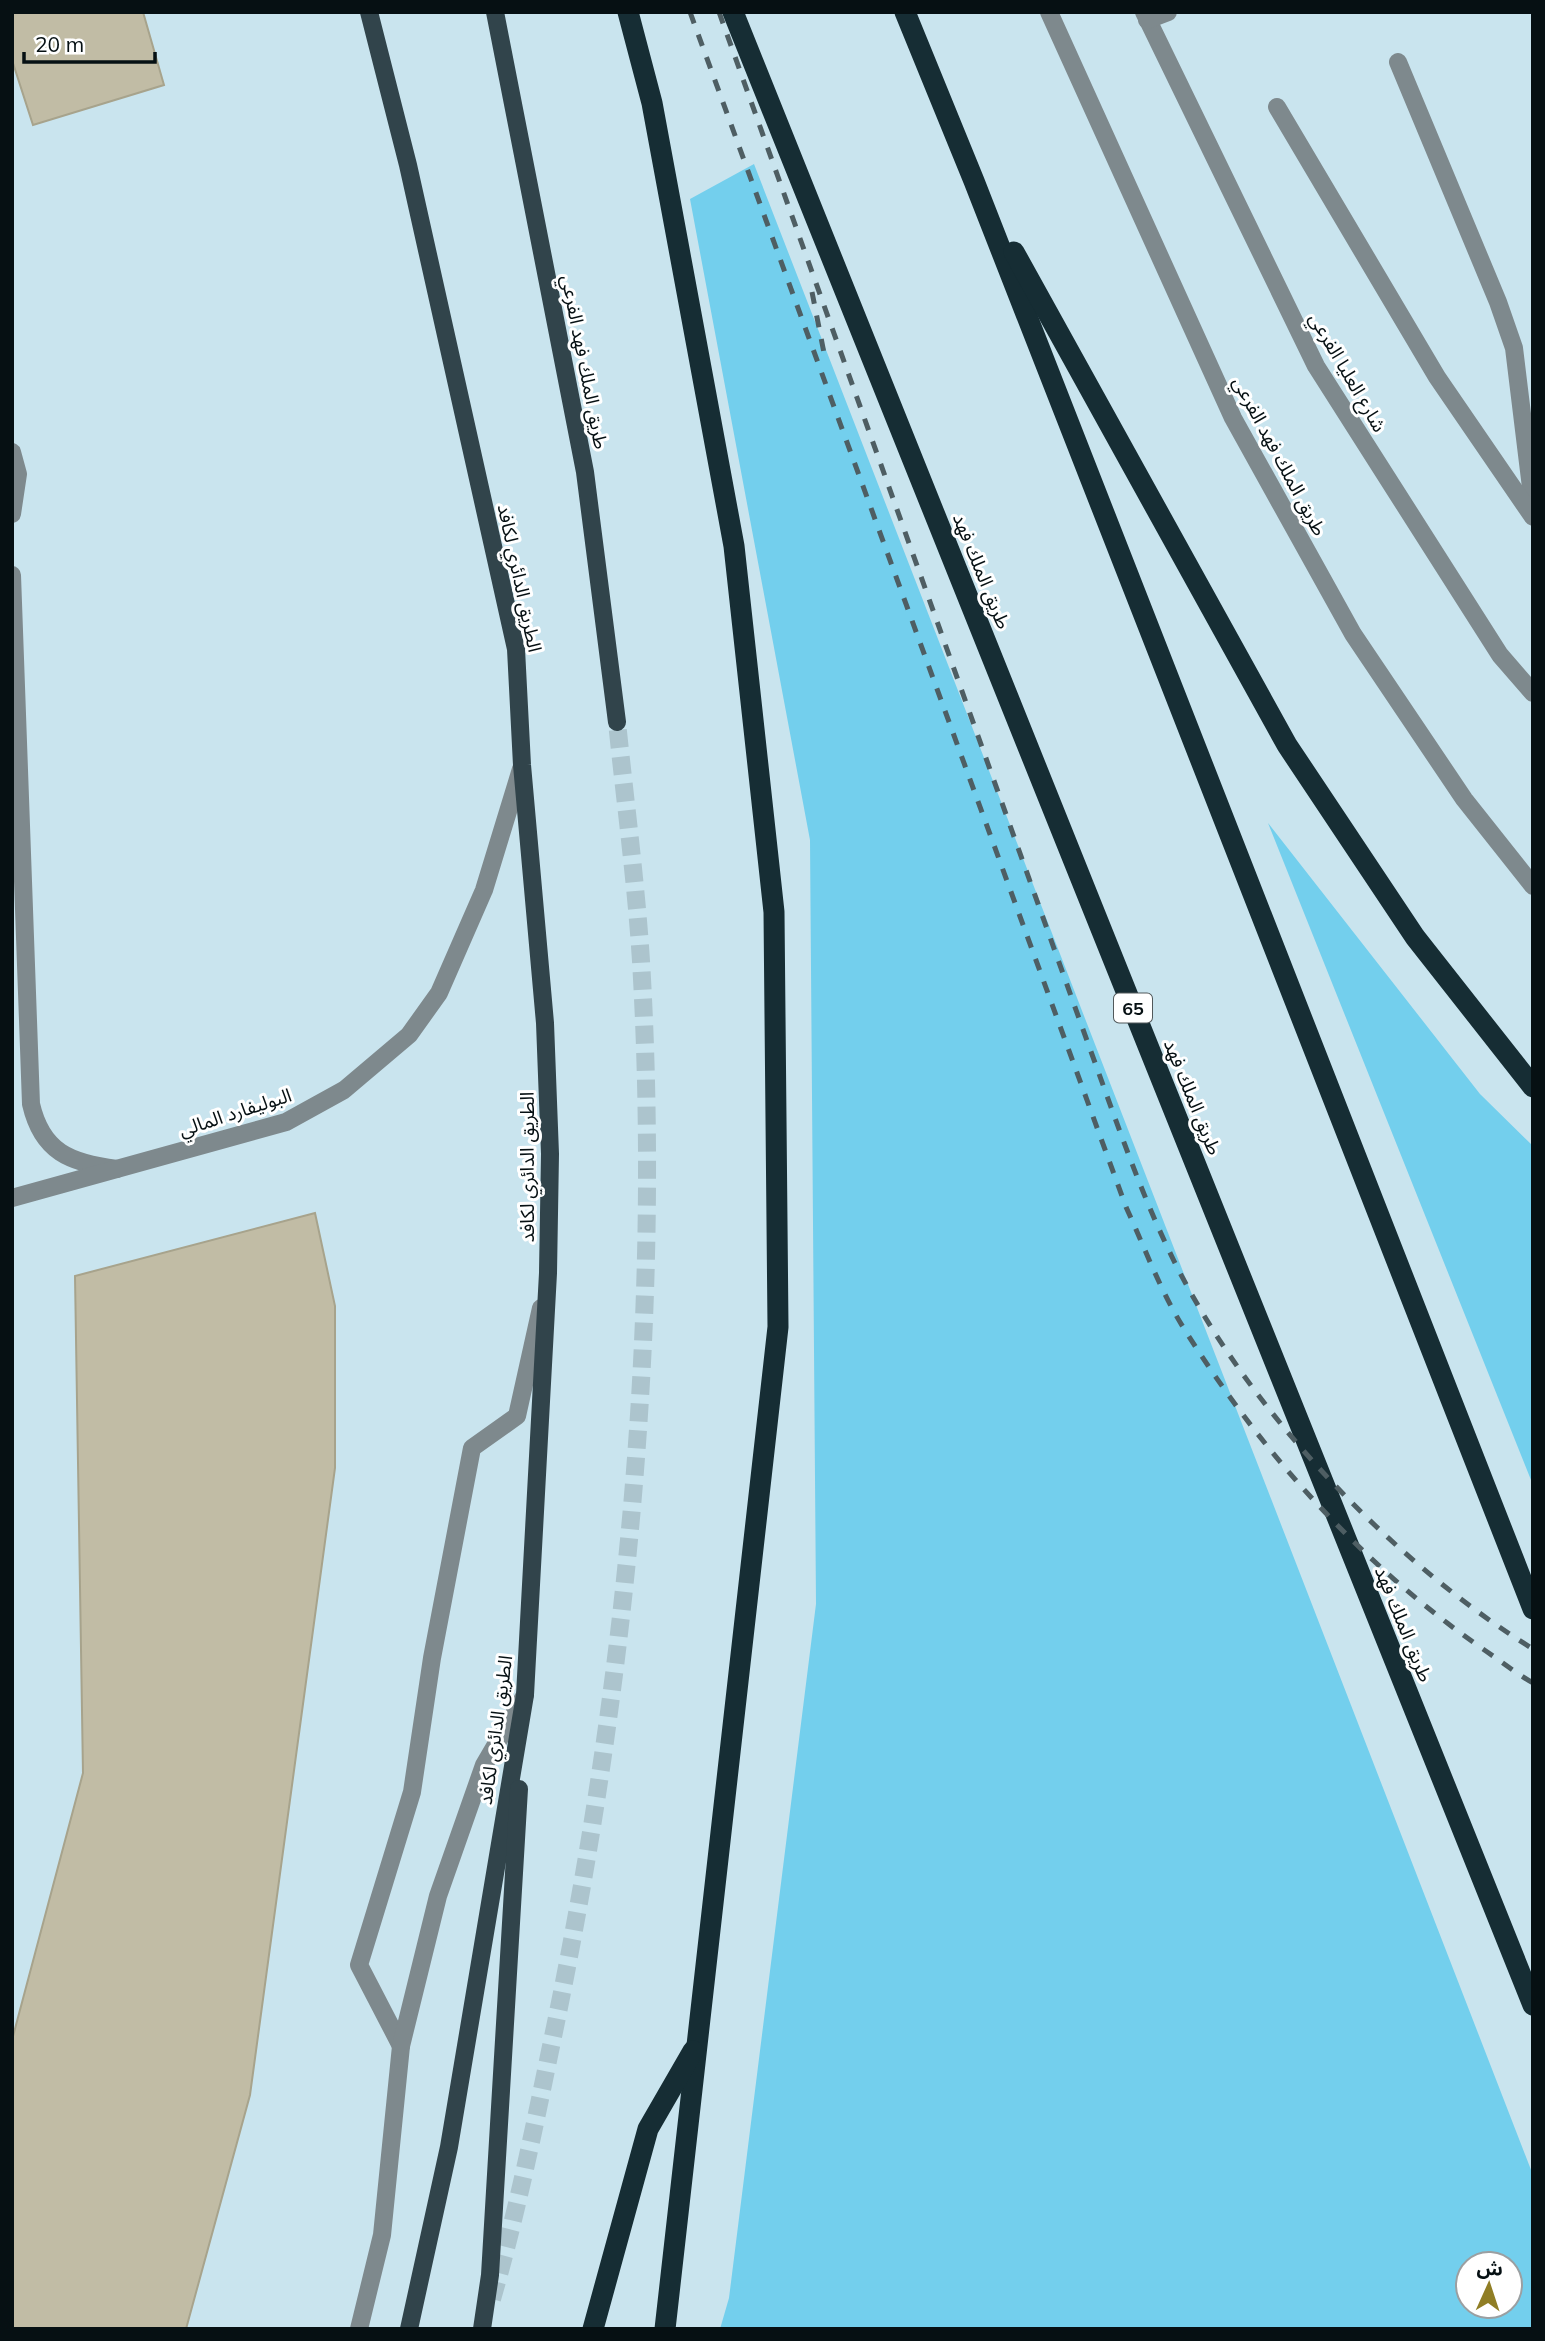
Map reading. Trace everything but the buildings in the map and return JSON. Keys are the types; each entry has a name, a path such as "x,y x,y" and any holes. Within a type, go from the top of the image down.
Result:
{"highway":[{"path":"628,12 652,103 734,546 774,912 778,1327 665,2329"},
{"name":"طريق الملك فهد","path":"733,12 1533,2005"},
{"path":"905,12 974,181 1533,1609"},
{"path":"974,181 1287,745 1415,937 1533,1087"},
{"path":"593,2329 648,2129 697,2043"}],"main road":[{"name":"الطريق الدائري لكافد","path":"369,12 408,165 516,649 522,765 545,1023 550,1154 548,1273 525,1695 449,2147 409,2329"},
{"name":"طريق الملك فهد الفرعي","path":"495,12 585,472 617,722"},
{"path":"482,2329 490,2275 525,1695"}],"street":[{"name":"طريق الملك فهد الفرعي","path":"1049,12 1135,207 1246,442 1353,634 1464,799 1533,886"},
{"path":"1146,16 1168,12"},
{"name":"شارع العليا الفرعي","path":"1146,16 1316,366 1500,655 1533,693"},
{"path":"1398,62 1498,302 1514,348 1533,504"},
{"path":"1278,107 1437,377 1533,517"},
{"path":"12,452 18,474 12,514"},
{"path":"12,575 31,1104 37,1130 64,1154 85,1165 120,1169"},
{"name":"البوليفارد المالي","path":"12,1198 286,1122 344,1090 409,1035 439,993 469,930 498,850 522,765"},
{"path":"401,2046 359,1965 412,1792 432,1658 472,1448 517,1416 548,1273"},
{"path":"359,2329 383,2235 401,2046 438,1896 484,1765 525,1695"}],"shaded area":[{"path":"754,164 1533,2175 1533,2329 720,2329 729,2298 816,1604 810,840 690,199"},
{"path":"1268,823 1480,1094 1533,1146 1533,1485"}],"tunnel":[{"path":"492,2299 526,2164 580,1896 602,1763 633,1497 647,1229 646,1095 639,931 617,722"}],"railway":[{"path":"690,12 1126,1207 1167,1298 1183,1327 1245,1418 1315,1502 1354,1542 1436,1614 1533,1683"},
{"path":"719,12 1119,1129 1150,1209 1174,1261 1205,1317 1241,1372 1328,1478 1427,1572 1533,1649"},
{"path":"812,292 824,353"}]}
